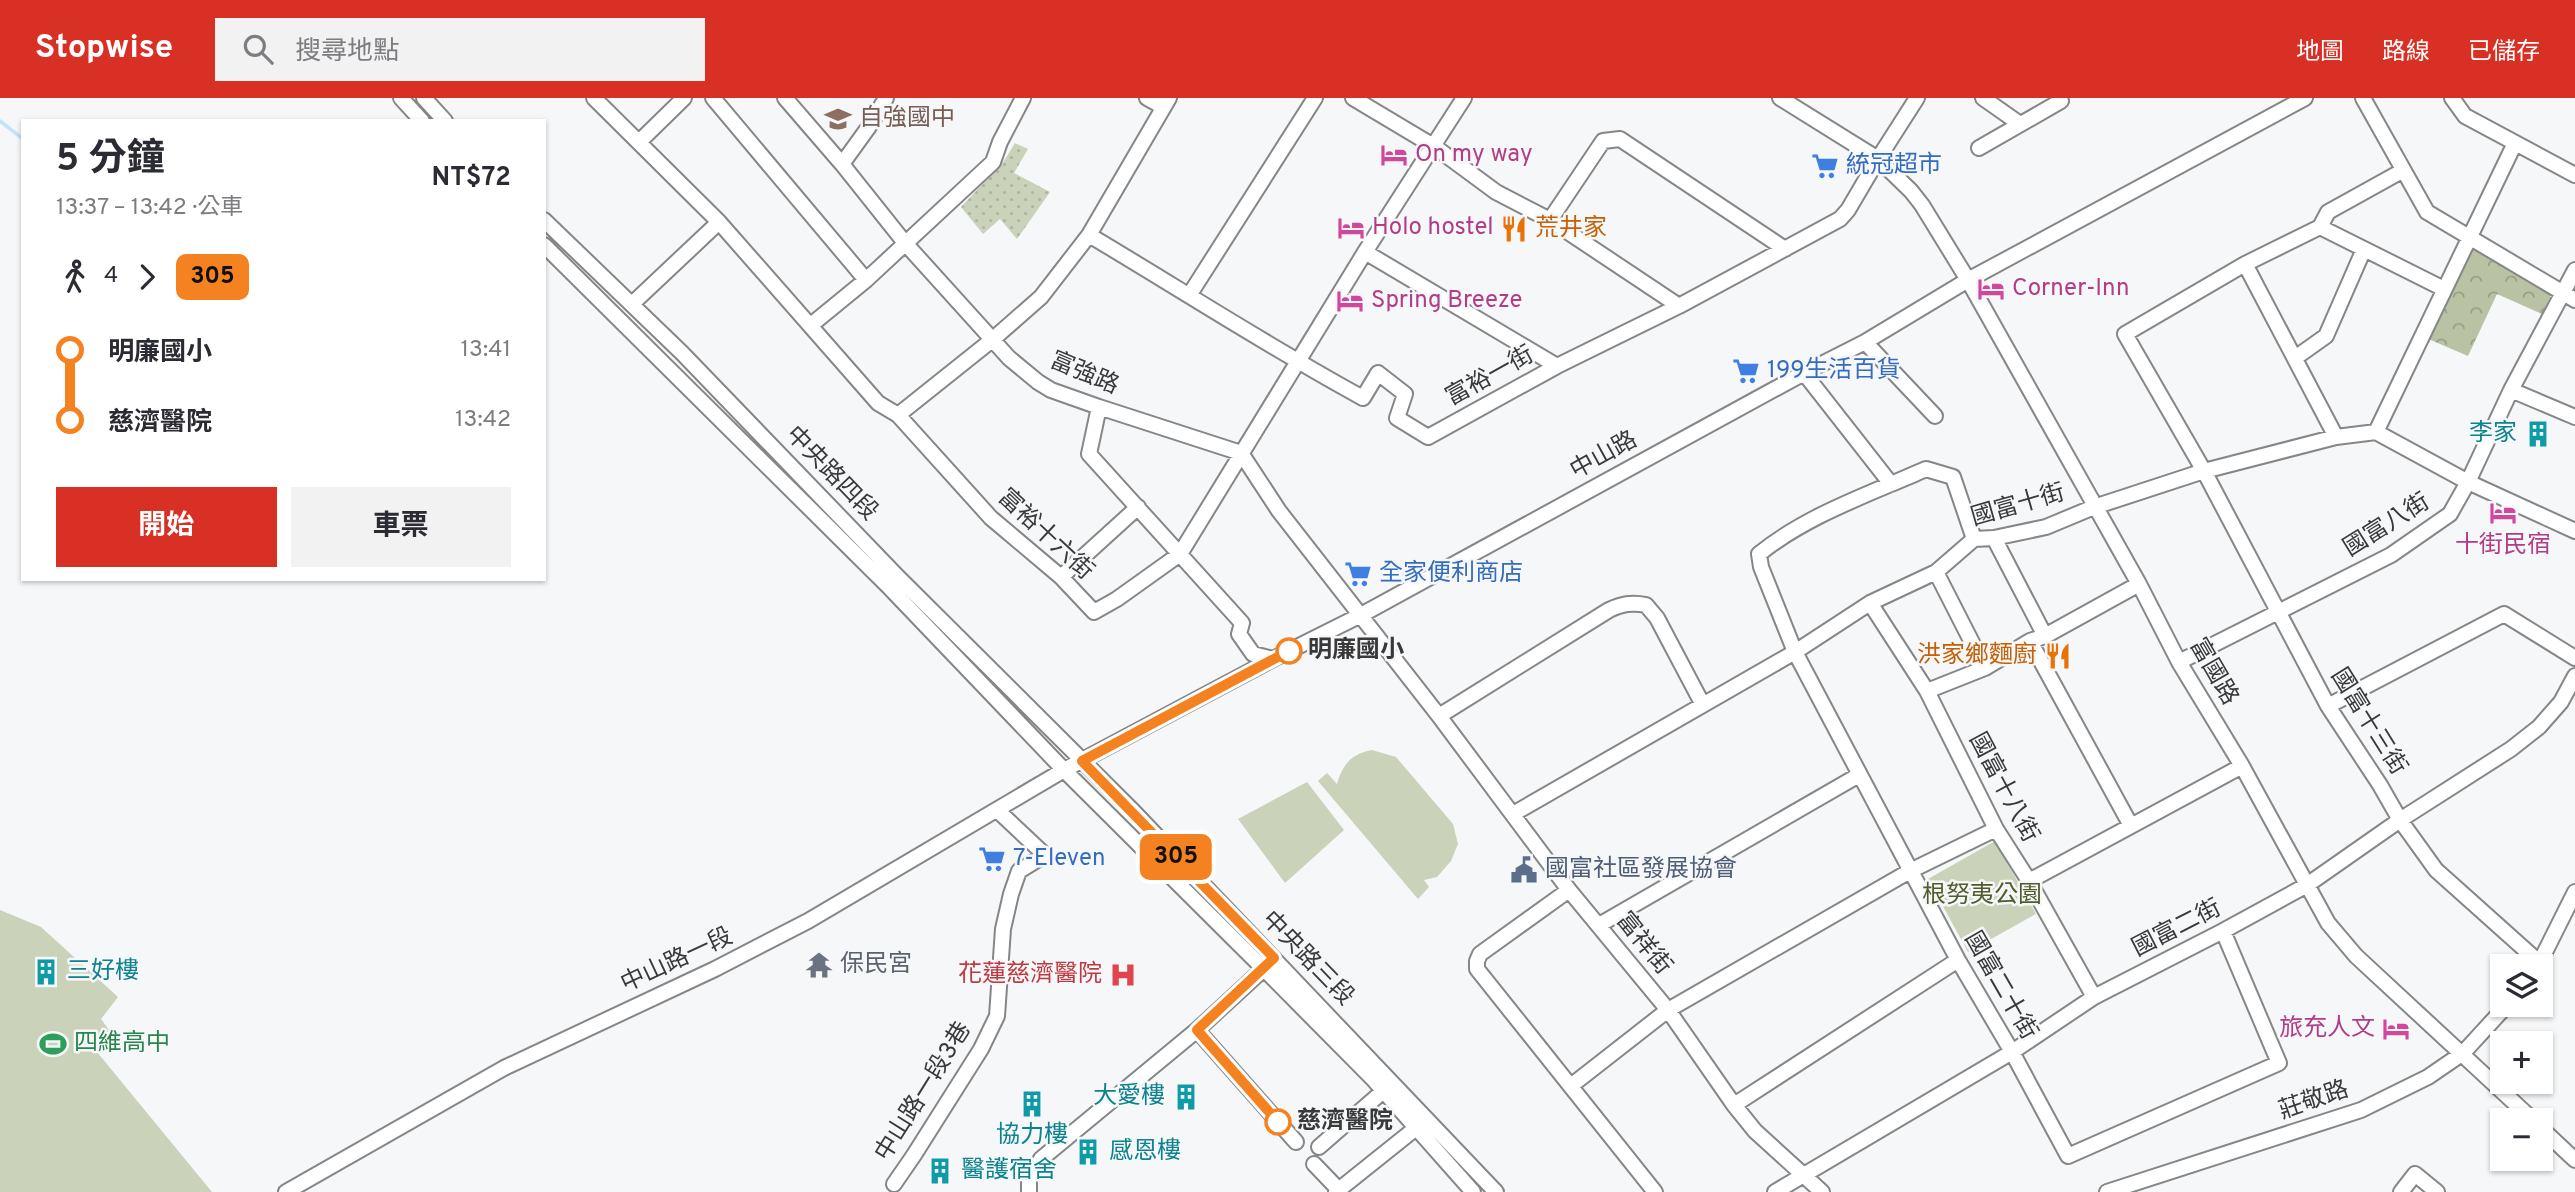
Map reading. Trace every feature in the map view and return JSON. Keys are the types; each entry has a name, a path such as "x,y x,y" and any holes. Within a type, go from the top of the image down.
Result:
{"street":[{"path":"401,98 420,119"},
{"path":"424,98 444,119"},
{"name":"富裕十六街","path":"594,98 719,222 878,403 898,415 991,518 1061,577 1094,612 1180,554 1365,252 1435,147 1464,98"},
{"path":"639,142 684,98"},
{"path":"713,98 866,280"},
{"name":"富強路","path":"785,98 905,243 992,340 1038,382 1051,390 1099,407 1241,453"},
{"path":"842,164 886,98"},
{"path":"811,325 866,280 993,162 1000,142 1023,98"},
{"path":"898,415 1041,297 1089,235 1166,103 1147,98"},
{"path":"1189,295 1315,98"},
{"path":"1353,98 1435,147 1496,192 1550,220 1679,306"},
{"name":"富國路","path":"1780,98 1878,159 1922,205 1968,279 2139,584 2179,662 2242,765 2328,922 2356,956 2520,1108"},
{"name":"富裕一街","path":"1089,235 1297,362 1363,398 1378,373 1405,394 1397,418 1428,437 1557,366 1679,306 1840,219 1917,98"},
{"path":"1983,98 2020,124"},
{"name":"中山路","path":"1082,761 1361,615 1865,342 1968,279 2305,98"},
{"path":"2363,98 2427,212 2568,297"},
{"path":"2452,98 2465,116 2575,175"},
{"path":"1979,148 2061,101"},
{"path":"1550,220 1603,141 1620,139 1785,249"},
{"path":"2515,143 2375,432 2468,482 2575,531"},
{"path":"2336,437 2245,264 2320,227 2328,212 2402,171"},
{"name":"中央路四段","path":"546,222 632,304 1082,761"},
{"path":"632,304 719,222"},
{"path":"2320,227 2444,289"},
{"name":"中央路四段","path":"546,247 877,575 1064,770"},
{"path":"2295,358 2326,336 2364,249"},
{"path":"1365,252 1557,366"},
{"name":"國富十三街","path":"2245,264 2125,334 2204,471 2328,706 2381,785 2400,820 2436,870 2528,954"},
{"name":"國富八街","path":"2179,662 2391,555 2450,514 2511,390 2568,297 2575,270"},
{"path":"1865,342 1935,416"},
{"path":"1804,373 1891,484 1926,469 1953,477 1974,538"},
{"path":"2511,390 2575,417"},
{"path":"1099,407 1089,454 1242,623 1239,634 1253,654 1273,659"},
{"name":"國富十街","path":"1514,814 1795,652 1870,603 1936,572 1974,538 1994,538 2046,527 2094,507 2204,471 2336,437 2375,432"},
{"path":"1241,453 1279,511 1361,615"},
{"name":"國富二十街","path":"1891,484 1835,509 1771,545 1759,554 1760,567 1795,652 1859,775 1958,960 2068,1156 2279,1063 2223,931"},
{"path":"1061,577 1138,507"},
{"path":"1994,538 2045,636"},
{"path":"1936,572 1985,668"},
{"path":"1927,691 1985,668 2030,641 2045,636 2139,584"},
{"path":"1439,716 1609,610 1623,604 1635,603 1646,605 1657,618 1703,705"},
{"name":"國富十八街","path":"1870,603 1927,691 1996,829 2029,880 2094,998"},
{"path":"2328,706 2504,614 2575,658"},
{"name":"富祥街","path":"1361,615 1569,890 1668,1010 1734,1105 1755,1131 1822,1192"},
{"path":"2030,641 2130,824"},
{"name":"國富二街","path":"1776,1192 2012,1052 2094,998 2307,885 2400,820 2511,749 2539,727 2561,702 2575,676"},
{"name":"中山路一段","path":"286,1192 504,1068 715,969 808,921 1082,761"},
{"name":"中央路三段","path":"1082,761 1269,964 1387,1087 1496,1192"},
{"path":"2029,880 2242,765"},
{"name":"中央路三段","path":"1064,770 1269,964"},
{"path":"1599,925 1859,775"},
{"name":"中山路一段3巷","path":"894,1184 981,1049 997,1016 1003,929 1011,894 1019,871 1045,855 997,810"},
{"path":"1572,1085 1668,1010 1910,871 1996,829"},
{"path":"1569,890 1480,954 1477,969 1655,1192"},
{"path":"2544,954 2575,892"},
{"path":"1734,1105 1958,960"},
{"path":"1029,1192 1029,1179 1041,1159 1197,1030 1269,964"},
{"name":"莊敬路","path":"2107,1192 2151,1186 2361,1111 2428,1077 2463,1054 2496,1017"},
{"path":"1197,1030 1296,1142"},
{"path":"1319,1147 1387,1087"},
{"name":"中央路三段","path":"1387,1087 1416,1128 1474,1192"},
{"path":"1314,1164 1337,1191 1416,1128"},
{"path":"2553,1139 2575,1160"},
{"path":"2401,1192 2416,1174 2437,1192"}],"green space":[{"path":"1015,143 1028,149 1014,173 1050,192 1017,239 1000,219 983,234 961,207 1004,161"},
{"path":"2472,243 2554,289 2542,314 2497,294 2468,356 2426,338"},
{"path":"1372,750 1396,757 1453,824 1458,844 1451,861 1437,877 1424,880 1429,887 1418,899 1318,781 1327,773 1337,784 1342,771 1353,757"},
{"path":"1307,782 1344,830 1285,883 1238,819"},
{"name":"根努夷公園","path":"1995,841 2036,914 1968,952 1928,879"},
{"name":"四維高中","path":"0,910 41,927 118,997 101,1019 114,1037 97,1052 212,1192 0,1192"}],"waterway":[{"path":"0,121 21,137"}],"bus line":[{"name":"305","path":"1278,1122 1197,1030 1274,958 1082,761 1289,651"}],"place":[{"name":"自強國中","path":"838,119"},
{"name":"On my way","path":"1394,155"},
{"name":"統冠超市","path":"1825,166"},
{"name":"Holo hostel","path":"1351,228"},
{"name":"荒井家","path":"1514,229"},
{"name":"Corner-Inn","path":"1991,289"},
{"name":"Spring Breeze","path":"1350,301"},
{"name":"199生活百貨","path":"1746,371"},
{"name":"李家","path":"2538,434"},
{"name":"十街民宿","path":"2503,513"},
{"name":"全家便利商店","path":"1358,574"},
{"name":"明廉國小","path":"1289,651"},
{"name":"洪家鄉麵廚","path":"2058,656"},
{"name":"7-Eleven","path":"992,859"},
{"name":"國富社區發展協會","path":"1524,870"},
{"name":"保民宮","path":"819,965"},
{"name":"三好樓","path":"46,972"},
{"name":"花蓮慈濟醫院","path":"1123,975"},
{"name":"旅充人文","path":"2396,1029"},
{"name":"四維高中","path":"53,1044"},
{"name":"大愛樓","path":"1186,1097"},
{"name":"協力樓","path":"1032,1104"},
{"name":"慈濟醫院","path":"1278,1122"},
{"name":"感恩樓","path":"1088,1152"},
{"name":"醫護宿舍","path":"940,1171"}]}
